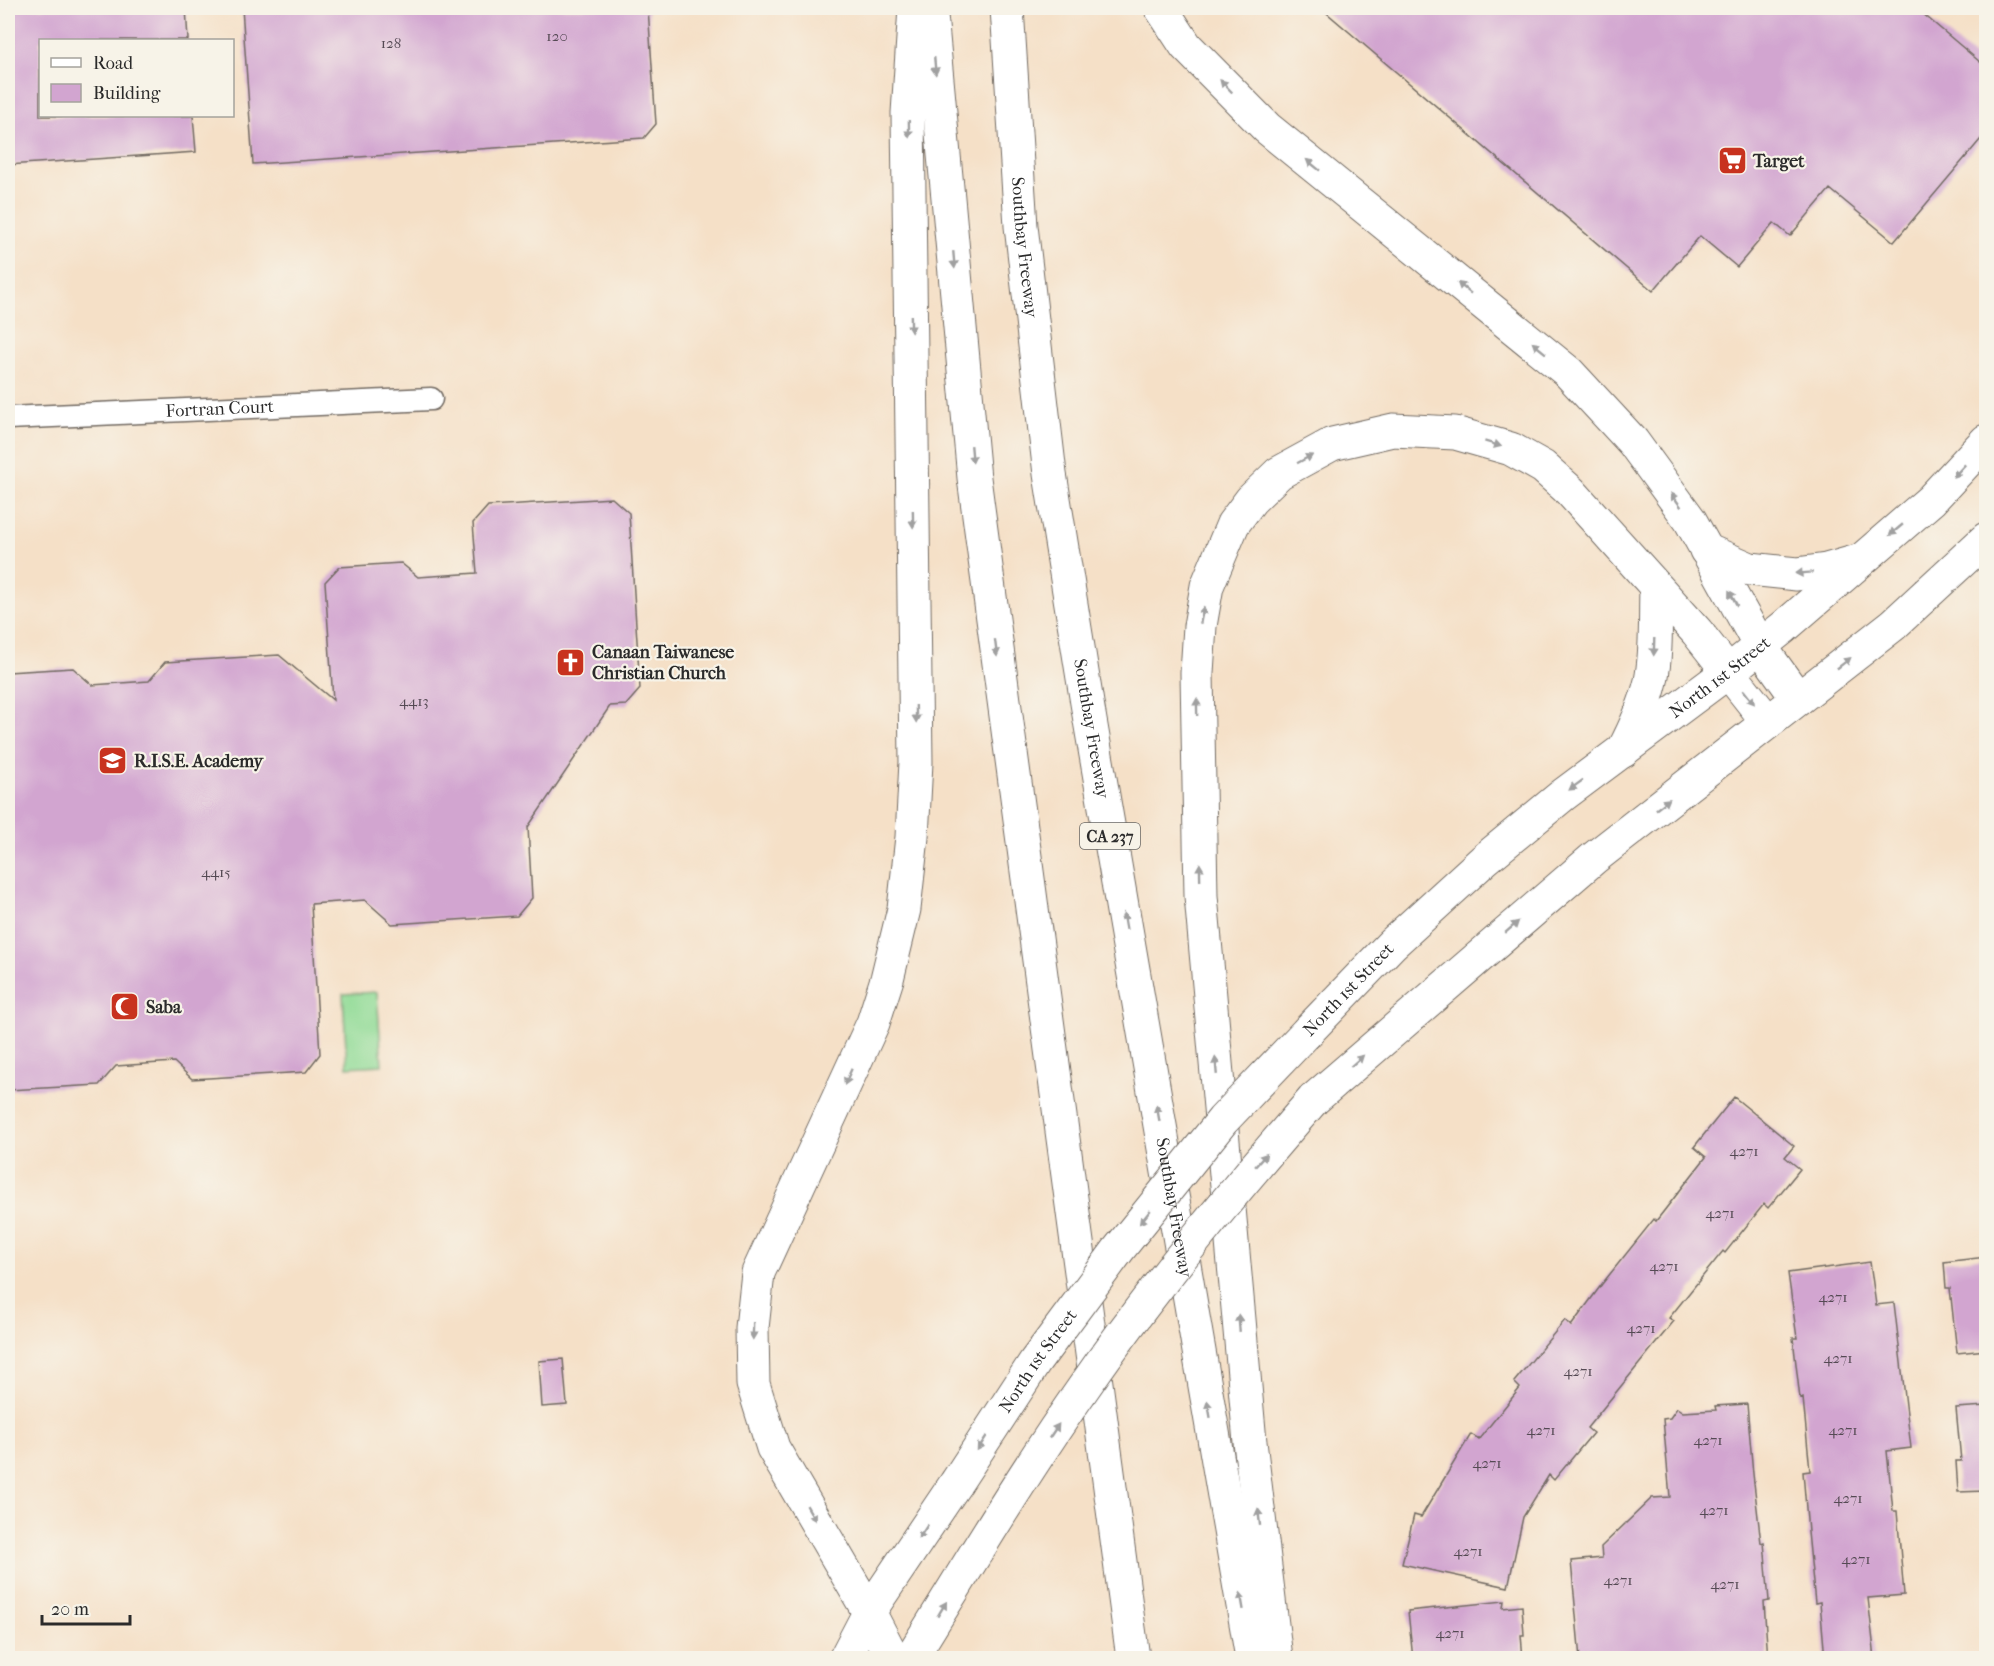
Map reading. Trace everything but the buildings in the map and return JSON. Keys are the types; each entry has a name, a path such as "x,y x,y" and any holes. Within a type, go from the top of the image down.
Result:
{"main road":[{"path":"893,1659 773,1448 753,1384 752,1328 758,1273 873,1023 887,979 904,909 912,837 916,762 909,113 915,8"},
{"path":"930,8 974,478 1133,1659"},
{"name":"Southbay Freeway","path":"1007,8 1021,226 1050,474 1087,703 1252,1659"},
{"path":"1161,8 1186,46 1266,128 1568,372 1633,442 1690,520 1760,646 1798,699"},
{"path":"1276,1659 1250,1442 1201,897 1197,673 1200,626 1207,586 1233,524 1251,500 1279,473 1332,444 1393,430 1455,433 1511,449 1543,467 1570,491 1697,632 1768,722"},
{"name":"North 1st Street","path":"845,1659 868,1612 956,1484 1035,1362 1119,1249 1223,1120 1392,944 1431,907 1563,795 1760,646 1931,500 1986,441"},
{"path":"911,1659 977,1551 1078,1396 1145,1305 1248,1176 1313,1100 1594,858 1893,625 1986,539"},
{"path":"1706,550 1750,569 1797,574 1826,570 1861,560"},
{"path":"1623,751 1636,726 1651,680 1656,588"}],"street":[{"name":"Fortran Court","path":"8,418 431,399"}],"green space":[{"path":"377,992 382,1065 347,1067 343,994"}],"place":[{"name":"Target","path":"1732,161"},
{"name":"Canaan Taiwanese Christian Church","path":"571,662"},
{"name":"R.I.S.E. Academy","path":"113,761"},
{"name":"Saba","path":"125,1007"}]}
